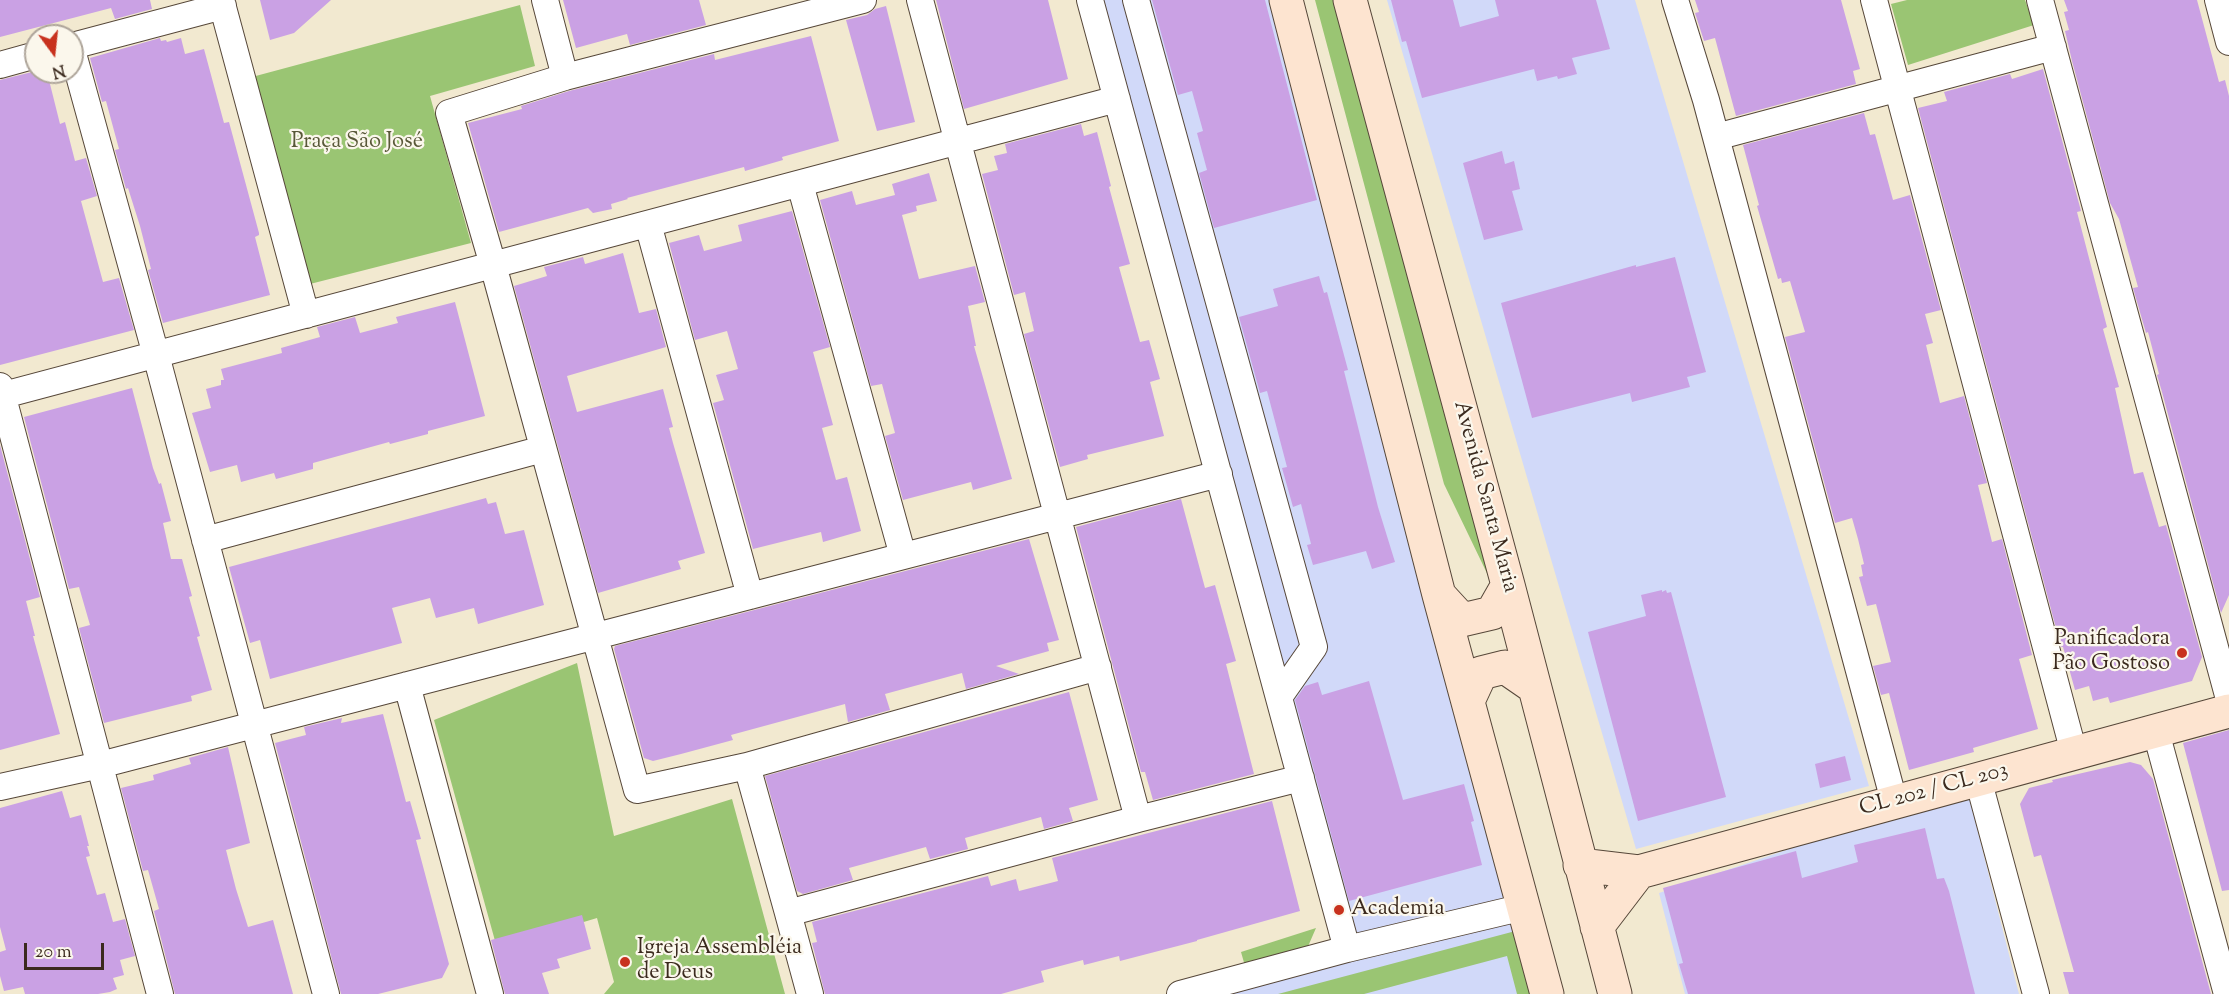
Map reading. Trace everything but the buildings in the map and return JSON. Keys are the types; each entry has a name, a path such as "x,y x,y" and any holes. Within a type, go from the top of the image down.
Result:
{"main road":[{"path":"1286,0 1439,595 1547,994"},
{"name":"Avenida Santa Maria","path":"1350,0 1508,585 1615,994"},
{"path":"1439,595 1462,620 1492,613 1508,585"},
{"path":"1468,701 1481,673 1506,667 1534,687"},
{"name":"CL 202 / CL 203","path":"1639,872 2229,711"},
{"path":"1581,865 1639,872"},
{"path":"1597,927 1639,872"}],"street":[{"path":"545,0 565,77"},
{"path":"863,0 565,77 449,113 637,790 747,766 1098,667"},
{"path":"920,0 1138,819"},
{"path":"1090,0 1347,949"},
{"path":"1136,0 1314,647 1279,697"},
{"path":"1675,0 1716,137 1894,801"},
{"path":"1874,0 2074,753"},
{"path":"2040,0 2229,699"},
{"path":"2218,0 2229,42"},
{"path":"84,43 222,3 306,315"},
{"path":"1716,137 2053,47"},
{"path":"0,65 24,58"},
{"path":"81,84 206,540 326,994"},
{"path":"160,994 1,393 156,355 1117,99"},
{"path":"800,184 903,556"},
{"path":"648,224 750,596"},
{"path":"206,540 543,449"},
{"path":"0,787 100,765 1219,474"},
{"path":"407,685 488,994"},
{"path":"2156,732 2227,994"},
{"path":"747,766 810,994"},
{"path":"788,913 1138,819 1301,778"},
{"path":"1978,779 2036,994"},
{"path":"1180,994 1223,989 1347,949 1524,907"}],"shaded area":[{"path":"1092,0 1288,0 1547,994 1224,994 1351,949"},
{"path":"1387,0 1635,0 1869,786 1636,849"},
{"path":"1967,789 2019,994 1685,994 1659,893"}],"green space":[{"path":"1315,0 1343,0 1496,592 1444,484"},
{"path":"1907,0 2025,0 2034,25 1908,65 1891,4"},
{"name":"Praça São José","path":"520,5 535,66 430,96 471,243 310,284 252,77"},
{"path":"577,663 614,836 732,799 785,994 604,994 614,982 597,918 497,948 434,720"},
{"path":"1316,928 1306,951 1245,966 1241,952"},
{"path":"1523,929 1540,994 1517,994 1507,956 1364,994 1278,994"}],"place":[{"name":"Panificadora Pão Gostoso","path":"2182,653"},
{"name":"Academia","path":"1339,910"},
{"name":"Igreja Assembléia de Deus","path":"625,962"}]}
